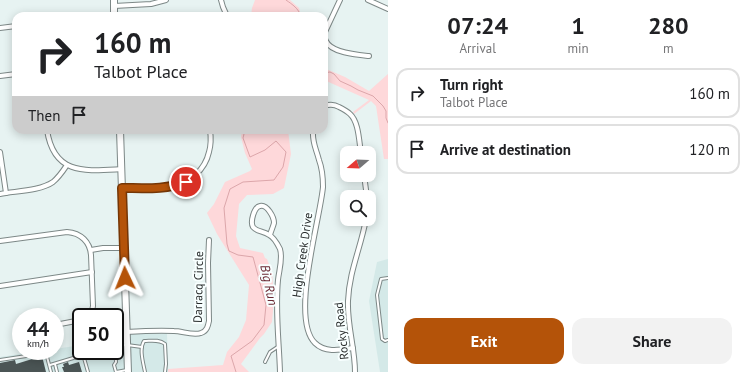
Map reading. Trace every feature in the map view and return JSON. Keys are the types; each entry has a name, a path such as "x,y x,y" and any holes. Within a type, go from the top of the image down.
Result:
{"main road":[{"path":"120,134 128,371"}],"street":[{"path":"114,3 151,4 166,0"},
{"path":"221,0 225,12"},
{"path":"328,26 340,0"},
{"path":"368,0 388,9"},
{"path":"0,28 12,26"},
{"path":"328,45 331,48 351,54 369,56"},
{"path":"0,76 12,74"},
{"path":"328,105 334,105 344,109 355,120 360,146"},
{"path":"48,134 51,147 67,165 74,168 89,170 122,169"},
{"path":"122,188 167,187 180,184 192,178 207,159 210,145 210,134"},
{"name":"High Creek Drive","path":"313,134 314,147 319,159 323,185 306,281 305,310 308,330 315,344 324,349 338,350 353,348"},
{"path":"0,152 6,193"},
{"path":"0,194 38,189 52,182 67,165"},
{"path":"270,235 274,222 272,216 266,207 256,207 254,210 252,224 254,228 270,235 279,247 281,254 276,302 280,372"},
{"name":"Rocky Road","path":"355,372 355,360 348,310 349,289 364,226"},
{"path":"0,241 59,232 72,232 81,236 91,250 92,308"},
{"name":"Darracq Circle","path":"126,332 170,331 196,334 204,332 208,327 209,321 209,240"},
{"path":"91,250 103,248 124,248"},
{"path":"0,286 92,272"}],"lane":[{"path":"388,278 381,279 377,295 382,339 385,341 388,340"},
{"path":"144,372 141,351 144,341 161,341 165,344 165,372"},
{"path":"128,371 115,372 115,345 142,347"},
{"path":"265,362 270,352 279,346"},
{"path":"0,360 46,353 52,372"},
{"path":"50,365 72,359"},
{"path":"85,360 88,372"},
{"path":"55,364 57,372"}],"shaded area":[{"path":"255,0 290,0 299,8 300,12 252,12"},
{"path":"328,70 345,77 369,91 388,74 388,159 384,159 376,106 371,101 354,114 353,112 369,100 328,82"},
{"path":"241,134 288,134 291,154 284,188 273,194 247,195 239,204 236,236 240,248 263,253 267,259 272,272 274,299 272,322 241,364 249,372 168,372 168,369 223,365 227,352 239,337 246,320 249,285 217,234 207,213 214,204 225,182 252,169 245,153"},
{"path":"388,259 388,372 380,372 369,301 377,262"},
{"path":"167,333 168,372 0,372 0,357 12,355 12,360 64,360 64,348 72,346 72,360 124,360 124,337 133,334"}],"building":[{"path":"15,360 16,364 29,360 43,360 46,372 0,372 0,363"},
{"path":"68,362 69,365 79,362 82,372 64,372 62,367 64,367 63,364"}],"waterway":[{"name":"Big Run","path":"286,0 299,12"},
{"path":"328,72 334,74 340,81 373,96 386,111 388,123"},
{"name":"Big Run","path":"236,372 231,356 252,341 264,325 266,305 253,257 238,255 229,251 224,208 230,189 243,182 274,180 283,167 286,152 276,141 265,150 250,157 243,138 244,134"}],"route":[{"path":"125,278 122,188 167,187 186,182"}]}
